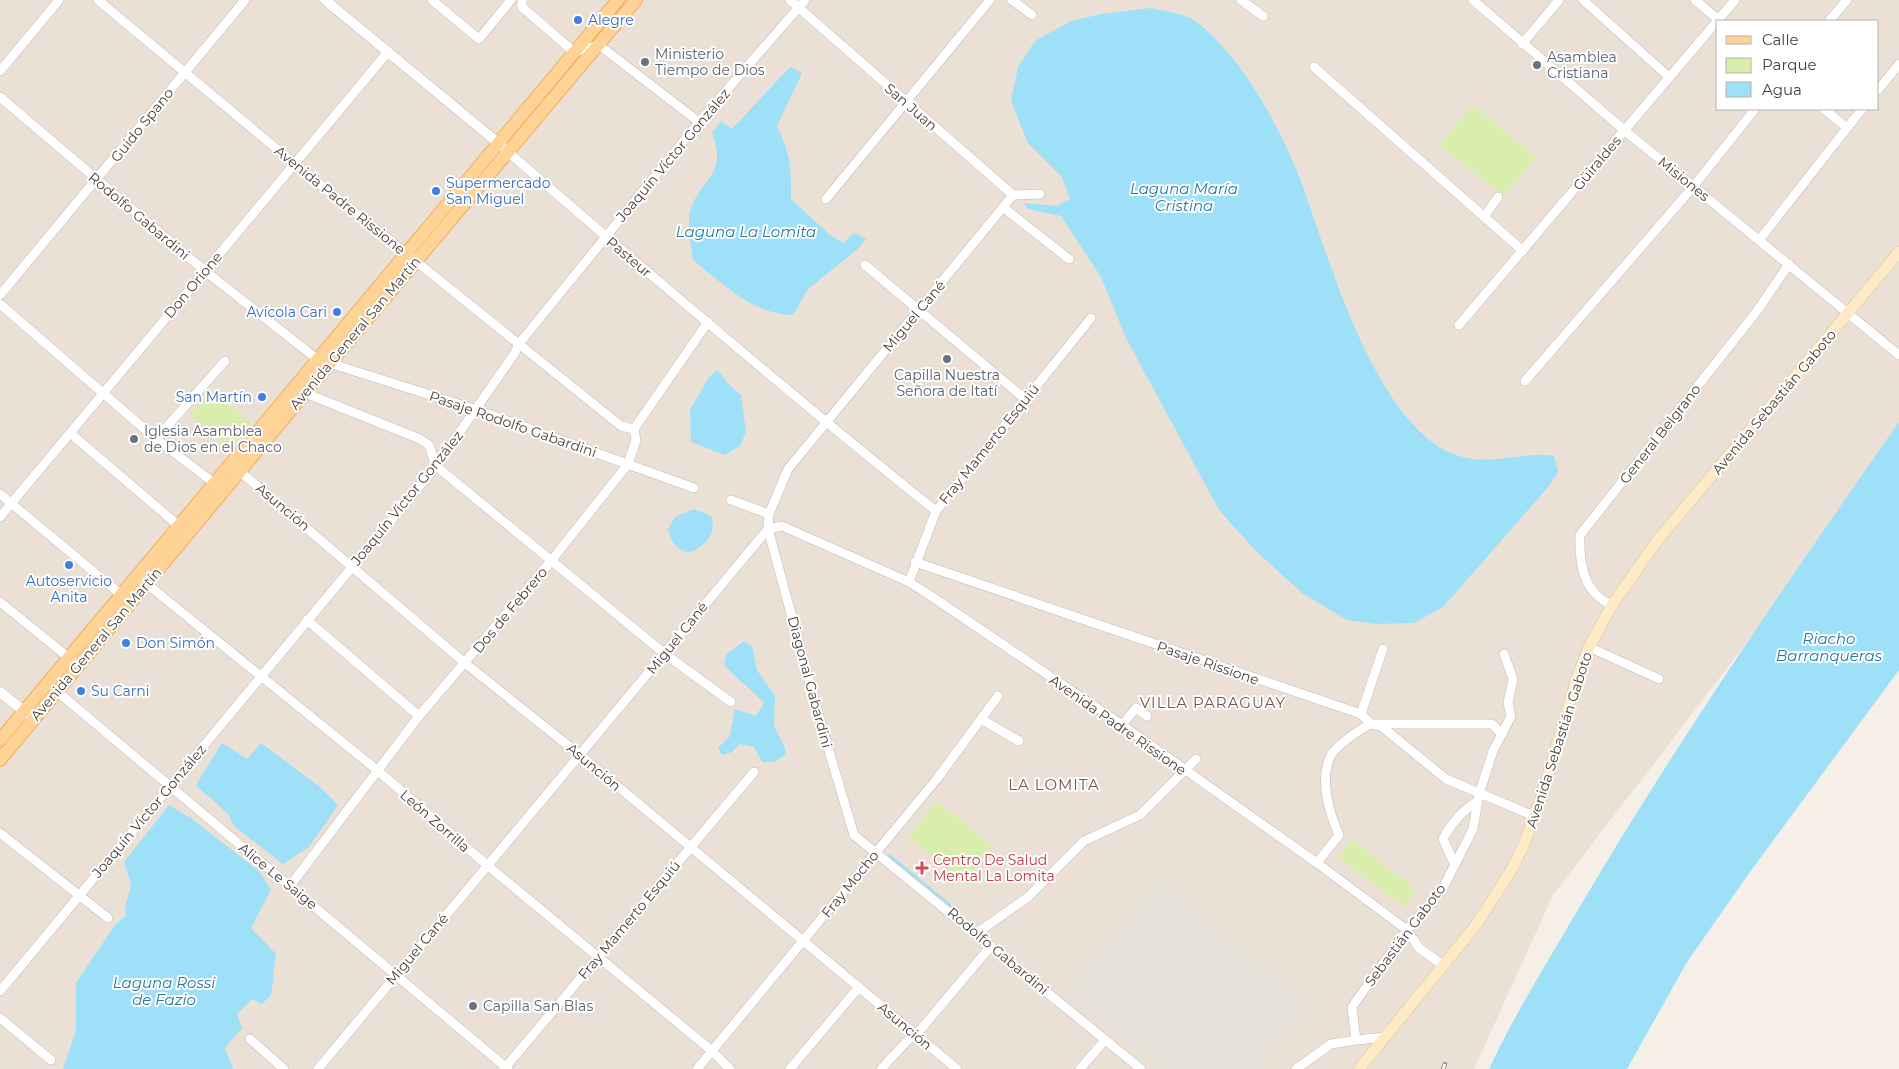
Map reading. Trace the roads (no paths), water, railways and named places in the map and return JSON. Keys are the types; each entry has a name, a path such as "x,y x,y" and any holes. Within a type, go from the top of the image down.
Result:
{"main road":[{"name":"Avenida General San Martín","path":"299,390 331,362 499,143 618,0"},
{"name":"Avenida General San Martín","path":"0,760 29,715 236,468 299,390 317,359 508,152 636,0"},
{"name":"Avenida Sebastián Gaboto","path":"1359,1069 1476,925 1512,869 1534,816 1577,678 1590,647 1612,605 1657,540 1899,252"},
{"name":"Avenida General San Martín","path":"142,579 179,526 219,488"},
{"name":"Avenida General San Martín","path":"0,740 29,715"}],"street":[{"path":"0,70 59,0"},
{"name":"Avenida Padre Rissione","path":"98,0 296,165 518,345 621,426 634,429"},
{"name":"Guido Spano","path":"0,295 244,0"},
{"name":"Pasteur","path":"325,0 387,53 499,143 605,237 825,422 936,511"},
{"path":"432,0 479,38 511,0"},
{"path":"522,0 522,7 574,52 599,46 699,122"},
{"name":"San Juan","path":"790,0 1013,195"},
{"name":"Joaquín Víctor González","path":"0,991 436,466 515,353 518,345 699,122 805,0"},
{"path":"826,199 904,101 990,0"},
{"path":"1012,0 1032,16"},
{"path":"1242,0 1263,16"},
{"name":"Misiones","path":"1473,0 1624,130 1760,239 1899,355"},
{"path":"1522,44 1559,0"},
{"path":"1583,0 1669,77"},
{"path":"1695,0 1719,20"},
{"name":"Güiraldes","path":"1719,20 1735,0"},
{"path":"1830,20 1847,0"},
{"name":"Güiraldes","path":"1459,325 1716,23"},
{"name":"Don Orione","path":"0,517 296,165 387,53"},
{"path":"1879,89 1899,64"},
{"path":"1314,67 1523,251"},
{"name":"Rodolfo Gabardini","path":"0,97 205,271 317,359 331,362"},
{"path":"1525,381 1693,186 1754,110"},
{"path":"1825,110 1847,128"},
{"path":"1760,239 1861,110"},
{"path":"1013,195 1040,194"},
{"name":"Miguel Cané","path":"318,1069 768,530 769,514 788,469 1013,195"},
{"path":"1484,217 1498,197"},
{"path":"1004,208 1069,259"},
{"name":"General Belgrano","path":"1612,605 1592,593 1579,558 1580,535 1757,312 1789,264"},
{"path":"864,265 1025,399"},
{"path":"0,304 156,439 219,488"},
{"name":"Fray Mamerto Esquiú","path":"909,582 936,511 1091,318"},
{"name":"Dos de Febrero","path":"290,886 420,716 551,561 628,464 636,440 634,429 708,322"},
{"path":"156,439 225,361"},
{"name":"Pasaje Rodolfo Gabardini","path":"331,362 476,410 694,488"},
{"path":"299,390 420,439 429,445 436,466 665,654 731,702"},
{"path":"70,433 179,526"},
{"name":"Asunción","path":"236,468 465,663 580,755 957,1069"},
{"path":"0,494 126,598"},
{"path":"731,500 769,514"},
{"name":"Avenida Padre Rissione","path":"768,530 782,526 909,582 1122,725 1185,772 1317,863 1407,930 1419,948 1444,966"},
{"name":"Diagonal Gabardini","path":"768,530 821,724 854,835"},
{"name":"Pasaje Rissione","path":"916,562 1361,714 1371,724 1381,726 1395,736 1446,779 1478,798 1534,816"},
{"name":"León Zorrilla","path":"142,579 259,677 377,770 487,866 712,1051 730,1069"},
{"path":"0,602 74,662"},
{"path":"307,620 420,716"},
{"path":"1590,647 1660,679"},
{"path":"1361,714 1382,649"},
{"name":"Sebastián Gaboto","path":"1356,1040 1352,1007 1407,930 1443,888 1473,829 1478,798 1493,751 1511,716 1508,703 1513,679 1504,654"},
{"name":"Alice Le Saige","path":"52,688 506,1068"},
{"path":"0,692 29,715"},
{"name":"Fray Mocho","path":"697,1069 936,780 998,696"},
{"path":"1122,725 1136,708 1147,716"},
{"path":"981,719 1019,741"},
{"path":"1317,863 1339,835 1330,815 1326,773 1331,754 1359,730 1371,724 1492,724 1502,734"},
{"path":"977,933 1028,897 1084,841 1140,815 1196,759"},
{"name":"Fray Mamerto Esquiú","path":"506,1068 597,957 754,772"},
{"path":"1455,865 1444,838 1448,830 1478,798"},
{"path":"0,833 108,918"},
{"name":"Rodolfo Gabardini","path":"854,835 977,933 1141,1069"},
{"path":"881,1069 908,1040 916,1035 991,946"},
{"path":"790,1069 859,987"},
{"path":"0,1018 51,1060"},
{"path":"1296,1069 1331,1044 1386,1037"},
{"path":"250,1039 284,1069"},
{"path":"1080,1069 1105,1040"}],"water":[{"name":"Laguna María Cristina","path":"1151,8 1183,15 1198,23 1228,53 1254,88 1276,126 1295,165 1340,292 1358,335 1378,375 1401,411 1427,438 1456,455 1481,460 1529,455 1554,456 1558,472 1549,486 1443,607 1414,623 1375,624 1347,620 1302,593 1256,551 1219,510 1126,338 1101,277 1061,216 1028,209 1024,203 1057,206 1070,199 1062,177 1028,143 1011,101 1018,67 1035,41 1071,21 1101,14"},
{"name":"Laguna La Lomita","path":"790,67 802,73 777,126 789,161 791,199 830,235 843,243 854,233 866,239 859,248 808,289 793,315 779,314 752,304 727,288 693,260 689,227 691,208 715,167 717,158 712,133 721,121 732,129"},
{"path":"718,370 728,384 741,395 746,432 740,446 725,455 691,442 690,410 709,377"},
{"name":"Riacho Barranqueras","path":"1899,422 1899,670 1750,872 1687,962 1627,1069 1489,1069 1535,982 1622,837 1698,716"},
{"path":"694,509 711,516 713,529 704,543 688,553 674,544 668,529 675,517"},
{"path":"744,641 752,646 757,670 775,696 774,726 785,748 785,755 774,762 762,762 754,747 740,744 732,752 722,755 718,748 730,736 735,709 756,716 764,703 724,665 726,655"},
{"path":"222,743 247,759 261,743 321,788 338,805 309,847 283,864 234,826 229,815 196,785"},
{"name":"Laguna Rossi de Fazio","path":"169,805 192,819 259,871 271,890 251,928 276,954 271,995 262,1004 252,999 237,1014 242,1028 225,1048 233,1069 63,1069 76,1030 76,983 115,925 126,915 125,909 131,884 124,862"}],"waterway":[{"path":"889,855 950,905"}],"railway":[{"path":"1443,1069 1445,1064"}],"place":[{"name":"Alegre","path":"578,20"},
{"name":"Ministerio Tiempo de Dios","path":"645,62"},
{"name":"Asamblea Cristiana","path":"1537,65"},
{"name":"Supermercado San Miguel","path":"436,191"},
{"name":"Avícola Cari","path":"337,312"},
{"name":"Capilla Nuestra Señora de Itatí","path":"947,359"},
{"name":"San Martín","path":"262,397"},
{"name":"Iglesia Asamblea de Dios en el Chaco","path":"134,439"},
{"name":"Autoservicio Anita","path":"69,565"},
{"name":"Don Simón","path":"126,643"},
{"name":"Su Carni","path":"81,691"},
{"name":"Centro De Salud Mental La Lomita","path":"922,868"},
{"name":"Capilla San Blas","path":"473,1006"}],"district":[{"name":"VILLA PARAGUAY","path":"1213,702"},
{"name":"LA LOMITA","path":"1054,784"}]}
